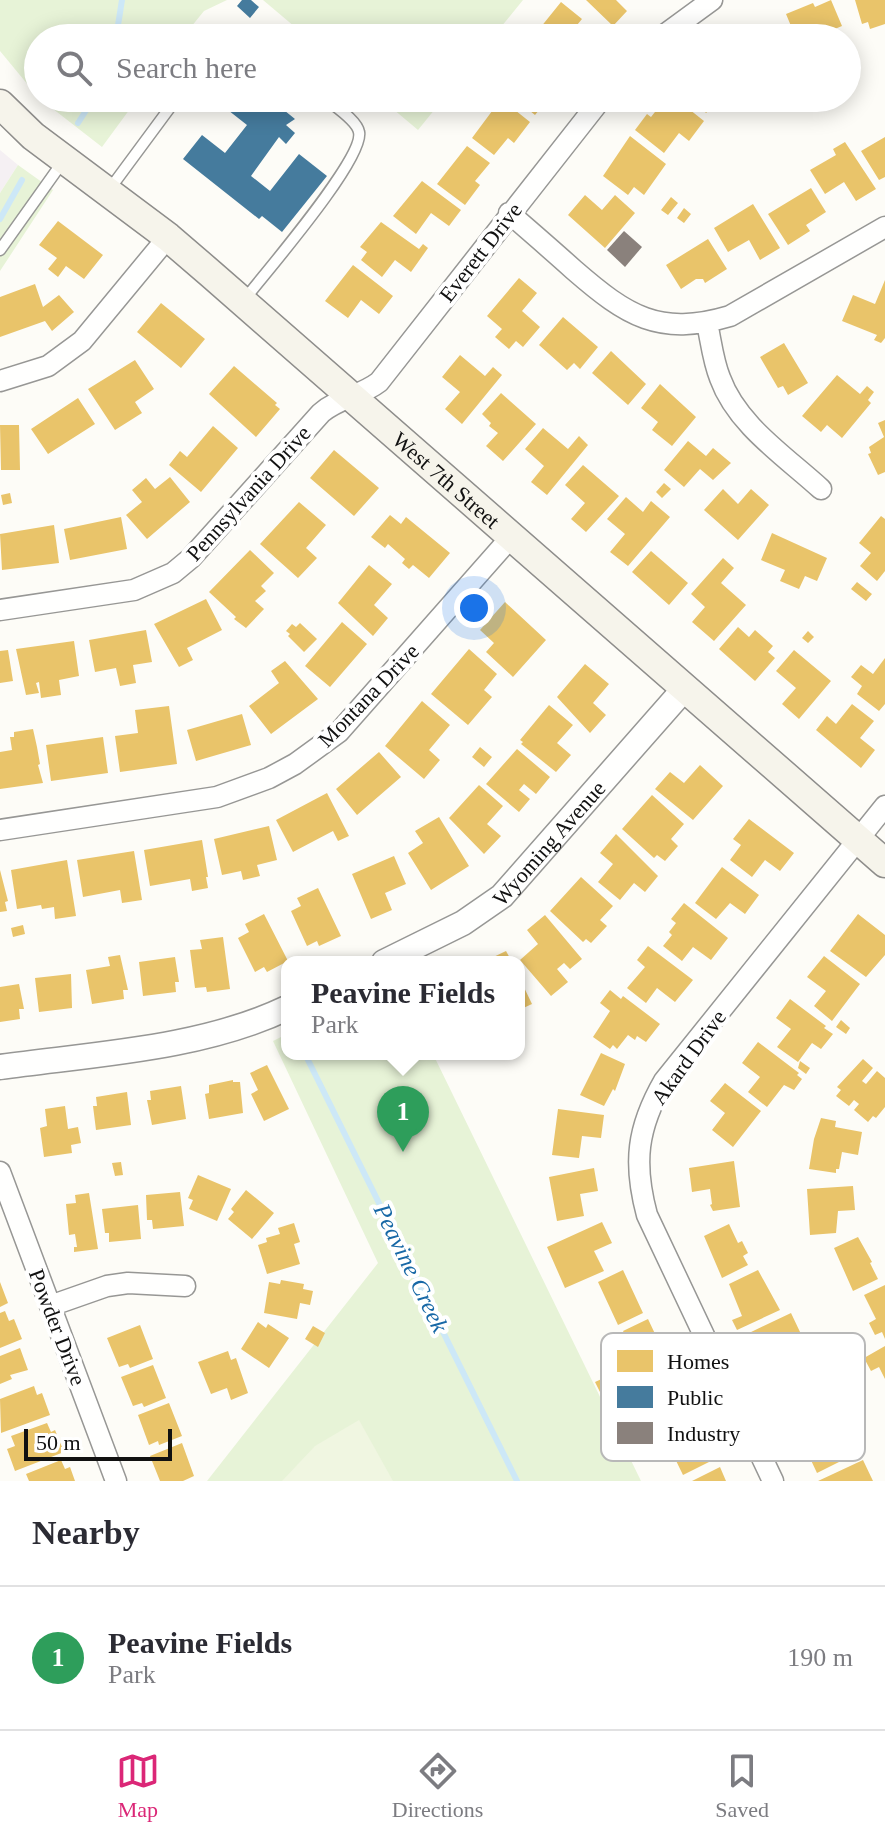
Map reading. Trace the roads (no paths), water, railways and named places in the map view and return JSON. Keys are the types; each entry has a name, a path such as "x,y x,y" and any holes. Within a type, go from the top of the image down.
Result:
{"main road":[{"name":"West 7th Street","path":"0,104 16,122 168,237 885,863"}],"street":[{"path":"679,24 712,0"},
{"name":"Everett Drive","path":"352,397 379,382 591,112"},
{"path":"509,213 611,302 654,322 679,325 707,323 746,308 885,227"},
{"path":"0,381 48,366 82,341 168,237"},
{"path":"707,323 720,378 731,401 747,423 821,489"},
{"name":"Pennsylvania Drive","path":"0,610 134,590 173,573 206,543 321,413 330,405 352,397"},
{"name":"Montana Drive","path":"0,830 217,797 269,778 295,764 339,732 511,537"},
{"name":"Wyoming Avenue","path":"396,956 463,923 502,896 685,688"},
{"name":"Akard Drive","path":"703,1333 647,1215 640,1188 638,1157 646,1118 664,1081 885,806"},
{"path":"0,1067 195,1040 228,1032 281,1010"},
{"name":"Powder Drive","path":"0,1172 116,1481"},
{"path":"50,1306 107,1286 128,1283 185,1286"},
{"name":"Akard Drive","path":"764,1461 773,1481"}],"lane":[{"path":"108,192 167,112"},
{"path":"243,302 332,188 358,146 360,133 340,112"},
{"path":"0,250 65,159"}],"waterway":[{"path":"118,24 122,0"},
{"path":"78,123 85,112"},
{"path":"0,219 22,180"},
{"name":"Peavine Creek","path":"308,1060 517,1481"}],"place":[{"name":"Peavine Fields","path":"403,1152"}]}
